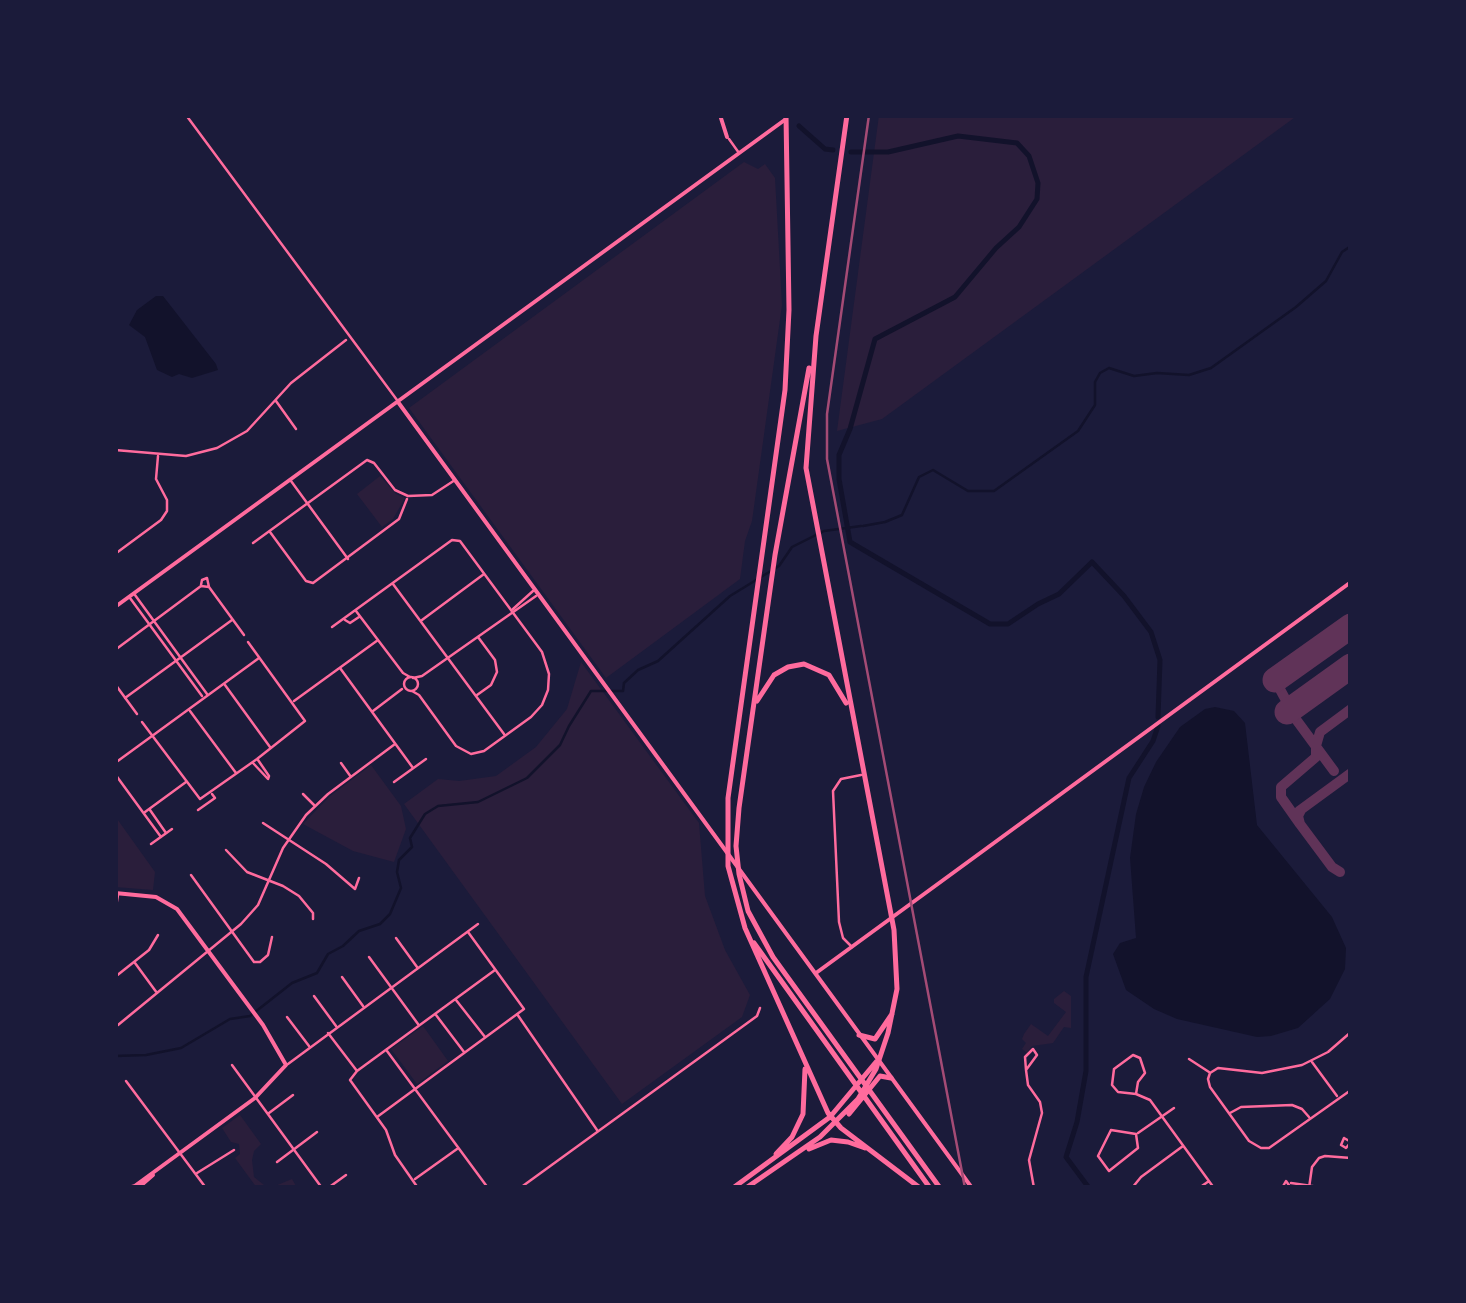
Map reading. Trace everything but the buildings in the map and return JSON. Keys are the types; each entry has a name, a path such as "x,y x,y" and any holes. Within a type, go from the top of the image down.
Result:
{"highway":[{"path":"847,115 816,336 775,554 736,835 737,860 745,900 764,944 930,1188"},
{"path":"786,117 789,325 782,413 728,798 730,878 745,928 830,1117 920,1188"},
{"path":"746,1188 842,1118 869,1083 894,1012 898,962 891,918 814,526 805,455 816,336"},
{"path":"754,708 774,675 804,664 830,675 850,710"},
{"path":"745,928 850,1070"},
{"path":"859,1035 875,1038 894,1012"},
{"path":"733,1188 830,1117 878,1060"},
{"path":"769,1162 788,1143 803,1114 803,1062"},
{"path":"842,1118 856,1109 879,1077 891,1078"},
{"path":"873,1103 940,1188"},
{"path":"763,1176 828,1140 848,1142 872,1152"}],"street":[{"path":"186,115 608,686 972,1188"},
{"path":"720,115 740,154"},
{"path":"115,607 786,117"},
{"path":"115,450 190,456 217,448 247,431 303,372 349,338"},
{"path":"275,400 296,429"},
{"path":"115,554 161,520 167,511 167,500 156,474 158,454"},
{"path":"253,542 370,460 392,488 408,496 432,494 456,479"},
{"path":"290,480 348,558"},
{"path":"270,531 306,580 315,582 399,519 408,496"},
{"path":"332,627 344,618 457,539 545,657 549,683 537,711 482,752 462,751 419,696 404,684 402,673 356,610"},
{"path":"421,620 485,574"},
{"path":"816,973 1351,582"},
{"path":"393,584 505,736"},
{"path":"115,650 201,586 209,588 244,636"},
{"path":"372,712 412,678 422,676 538,591"},
{"path":"132,595 176,661 206,696"},
{"path":"344,618 349,624 360,616"},
{"path":"125,698 232,620"},
{"path":"151,622 181,657 206,696"},
{"path":"476,696 490,685 497,672 495,660 477,636"},
{"path":"292,702 378,640"},
{"path":"142,722 200,798 271,749 304,724 304,718 248,642"},
{"path":"115,763 260,658"},
{"path":"340,668 413,768"},
{"path":"402,673 418,686"},
{"path":"419,696 422,676"},
{"path":"224,683 271,749"},
{"path":"115,684 137,714"},
{"path":"400,692 418,686"},
{"path":"188,709 236,774"},
{"path":"118,1025 232,932 258,905 288,839 315,806 395,744"},
{"path":"252,763 268,780 270,776 257,759"},
{"path":"394,782 426,759"},
{"path":"341,764 351,777"},
{"path":"115,774 161,837"},
{"path":"843,954 833,791 844,777 862,775"},
{"path":"144,813 186,782"},
{"path":"198,810 214,798 211,793"},
{"path":"303,794 315,806"},
{"path":"149,809 166,833"},
{"path":"263,823 326,864 355,889 359,878"},
{"path":"151,844 172,829"},
{"path":"226,850 239,866 299,896 314,919"},
{"path":"191,876 258,963 271,950 272,937"},
{"path":"115,914 116,894 156,897 172,904 256,1016 286,1065"},
{"path":"133,1188 255,1098 286,1065 478,924"},
{"path":"377,1117 524,1009 468,932"},
{"path":"115,977 149,950 158,935"},
{"path":"396,938 418,968"},
{"path":"843,938 852,947"},
{"path":"369,957 419,1026"},
{"path":"134,962 159,994"},
{"path":"418,1188 394,1155 389,1134 350,1080 496,969"},
{"path":"342,977 364,1007"},
{"path":"314,996 336,1027"},
{"path":"456,998 485,1038"},
{"path":"520,1188 757,1016 760,1008"},
{"path":"435,1014 464,1053"},
{"path":"517,1014 598,1131"},
{"path":"287,1017 310,1047"},
{"path":"1210,1073 1218,1068 1276,1072 1328,1052 1351,1032"},
{"path":"328,1033 357,1071"},
{"path":"386,1049 488,1188"},
{"path":"1136,1094 1146,1069 1140,1058 1132,1055 1116,1066 1112,1085 1118,1092 1150,1100 1214,1188"},
{"path":"1189,1059 1210,1073"},
{"path":"1311,1061 1338,1098"},
{"path":"232,1065 322,1188"},
{"path":"1026,1070 1028,1086 1042,1112 1028,1160 1034,1188"},
{"path":"1210,1073 1209,1084 1229,1114 1252,1144 1261,1148 1269,1148 1351,1090"},
{"path":"126,1082 206,1188"},
{"path":"268,1114 293,1095"},
{"path":"1229,1114 1241,1107 1292,1104 1310,1118"},
{"path":"1136,1134 1136,1152 1108,1170 1098,1156 1107,1132 1112,1129 1136,1134 1174,1108"},
{"path":"277,1162 318,1132"},
{"path":"1132,1188 1140,1177 1184,1145"},
{"path":"413,1181 458,1148"},
{"path":"1344,1148 1344,1157"},
{"path":"196,1174 234,1150"},
{"path":"1309,1187 1312,1167 1319,1158 1351,1158"},
{"path":"328,1188 346,1174"},
{"path":"1199,1188 1210,1180"},
{"path":"1282,1188 1284,1181 1291,1186 1326,1188"}],"shaded area":[{"path":"879,115 1298,115 882,419 837,431"},
{"path":"744,162 758,169 765,164 775,178 782,305 752,521 740,579 606,678 409,408"},
{"path":"156,296 163,296 218,370 192,378 179,374 172,377 157,370 145,337 129,325 137,310"},
{"path":"380,476 405,498 393,519 382,527 357,494"},
{"path":"581,662 699,823 705,896 725,950 750,995 742,1017 622,1104 404,804 438,779 459,781 496,776 536,747 567,709"},
{"path":"1205,709 1234,711 1245,723 1257,825 1332,917 1346,948 1345,969 1330,999 1298,1028 1271,1036 1257,1037 1177,1019 1154,1009 1126,990 1113,954 1120,943 1136,938 1130,858 1144,787 1180,727"},
{"path":"371,765 401,806 406,829 394,862 353,851 303,824 329,797"},
{"path":"115,816 155,872 153,890 115,887"},
{"path":"1064,991 1071,996 1071,1028 1064,1027 1053,1043 1032,1046 1027,1053 1022,1049 1026,1043 1022,1039 1031,1024 1048,1036 1066,1012 1054,1003"},
{"path":"423,1026 448,1061 417,1084 391,1049"},
{"path":"240,1115 261,1144 252,1160 254,1177 264,1185 275,1186 292,1179 296,1186 257,1188 235,1158 240,1154 239,1144 231,1142 222,1128"}],"waterway":[{"path":"799,126 825,149 833,150"},
{"path":"851,152 888,152 958,136 1017,143 1029,156 1038,183 1037,199 1019,227 955,297 875,339 839,455 839,479 850,542 990,624 1008,624 1059,594 1092,562 1151,632 1160,660 1158,717"},
{"path":"863,526 902,515 919,477 933,470 968,491 994,491 1078,431 1095,405 1095,382 1109,368 1134,376 1189,375 1211,368 1326,281 1342,252 1351,246"},
{"path":"115,1056 181,1048 230,1019 250,1016 292,983 317,973 328,954 390,914 401,888 399,860 412,847 410,838 425,814 438,806 478,802 527,778 560,745 591,691 623,691 624,683 638,670 658,661 730,596 779,566 792,547 824,531 861,526"},
{"path":"1089,1188 1066,1157 1086,1071 1086,977 1129,778 1158,726"}],"taxiway":[{"path":"1275,680 1295,717"},
{"path":"1301,702 1295,718 1334,771"},
{"path":"1316,746 1320,732 1351,709"},
{"path":"1300,824 1281,797 1281,787 1316,757 1316,746"},
{"path":"1299,811 1351,773"},
{"path":"1301,810 1300,824 1340,872"}],"runway":[{"path":"1275,680 1351,626"},
{"path":"1287,712 1351,666"}],"railway":[{"path":"869,115 827,414 827,459 965,1188"}]}
